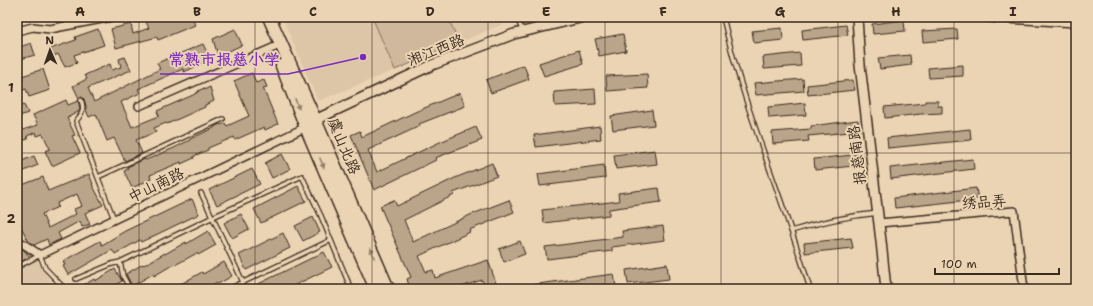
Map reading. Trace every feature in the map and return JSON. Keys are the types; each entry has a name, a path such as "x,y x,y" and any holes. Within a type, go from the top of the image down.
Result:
{"main road":[{"name":"虞山北路","path":"260,17 388,289"},
{"name":"虞山北路","path":"269,17 376,289"}],"street":[{"path":"17,31 32,27 50,29 112,17"},
{"name":"湘江西路","path":"311,124 432,65 514,34 584,17"},
{"name":"报慈南路","path":"857,17 860,65 886,289"},
{"path":"990,17 1076,22"},
{"path":"139,106 275,47"},
{"name":"中山南路","path":"40,255 311,124"},
{"name":"绣品弄","path":"879,223 1014,211 1024,289"},
{"path":"17,242 40,255"}],"lane":[{"path":"516,17 524,32"},
{"path":"723,17 729,44 747,101 810,289"},
{"path":"81,100 83,112 76,121 114,219"},
{"path":"98,177 223,119"},
{"path":"76,279 120,262 302,176 352,289"},
{"path":"201,192 243,282"},
{"path":"791,230 862,214 878,213"},
{"path":"229,289 331,240"},
{"path":"17,267 40,255 45,268 65,289"},
{"path":"120,262 123,276 130,289"}],"shaded area":[{"path":"282,17 519,17 318,101"},
{"path":"372,17 448,17 459,43 395,70"},
{"path":"17,244 31,252 56,289 17,289"}],"building":[{"path":"159,17 192,17 195,25 158,40 157,37 116,48 111,29 131,24 133,34 149,28 146,22"},
{"path":"904,20 905,31 873,34 872,24"},
{"path":"846,25 848,35 803,40 802,30"},
{"path":"782,28 783,40 754,43 752,31"},
{"path":"98,29 104,45 74,55 77,63 65,67 58,54 52,57 50,49 76,40 75,37"},
{"path":"235,29 242,45 218,56 213,39"},
{"path":"957,29 958,39 923,42 922,31"},
{"path":"623,34 626,51 599,56 595,39"},
{"path":"31,43 35,55 17,60 17,48"},
{"path":"203,44 210,59 184,72 183,69 138,89 140,93 121,102 132,127 159,116 157,111 193,95 204,88 204,90 210,87 214,101 205,105 205,107 167,124 166,123 154,128 156,132 136,140 142,153 125,161 114,138 107,141 96,114 89,117 84,99 82,97 79,98 73,86 87,79 85,75 110,64 112,70 121,67 119,59 125,57 131,70 88,88 94,102 160,69 157,63"},
{"path":"579,50 583,64 544,76 539,63"},
{"path":"800,53 801,66 764,69 763,57"},
{"path":"910,55 911,65 880,69 878,58"},
{"path":"524,65 529,79 491,93 486,80"},
{"path":"963,65 963,76 929,78 928,68"},
{"path":"43,69 50,90 29,97 26,89 17,92 17,82 23,80 22,76"},
{"path":"252,73 256,83 264,80 267,87 263,88 278,124 265,130 264,127 235,140 234,137 208,148 208,150 194,156 194,158 150,175 151,179 132,188 124,171 128,169 127,167 174,148 220,124 225,123 227,126 249,116 234,81"},
{"path":"647,74 648,88 607,91 606,76"},
{"path":"803,79 804,91 756,95 754,83"},
{"path":"853,80 855,90 808,95 807,85"},
{"path":"595,89 596,104 555,106 554,92"},
{"path":"460,93 465,106 419,124 420,126 368,150 377,172 440,142 476,127 482,140 435,158 436,160 374,190 351,135 360,131 362,137"},
{"path":"66,100 68,105 78,101 79,104 80,109 78,112 67,118 75,135 72,136 80,153 52,166 45,151 50,149 43,134 37,136 36,132 27,136 28,139 17,142 17,132 38,125 33,115"},
{"path":"925,101 938,101 938,106 942,106 942,113 885,118 884,107 925,103"},
{"path":"805,103 806,115 769,118 768,107"},
{"path":"24,105 28,113 17,117 17,107"},
{"path":"652,110 654,125 613,130 611,116"},
{"path":"858,120 860,131 808,136 809,141 773,144 772,132 811,129 811,126"},
{"path":"600,126 601,139 536,147 534,135"},
{"path":"970,129 971,140 888,148 887,138"},
{"path":"655,150 657,164 616,169 614,155"},
{"path":"282,154 290,169 272,178 265,163"},
{"path":"862,154 863,165 815,170 814,159"},
{"path":"34,156 38,165 17,174 17,163"},
{"path":"973,159 974,169 891,179 890,168"},
{"path":"492,163 497,176 453,193 454,195 404,220 413,242 470,215 509,200 514,212 469,230 470,232 419,256 426,272 433,270 435,278 488,260 498,289 486,289 482,280 455,289 410,289 407,279 411,277 380,206 394,200 397,206 455,178"},
{"path":"604,165 605,178 540,186 538,174"},
{"path":"252,169 260,184 217,205 209,190"},
{"path":"89,174 92,184 103,205 85,213 90,224 82,227 80,221 58,233 61,239 49,245 47,239 34,245 29,242 20,225 17,226 17,187 43,177 48,191","holes":["77,194 82,206 74,209 76,214 48,228 42,214 58,207 57,203"]},
{"path":"298,186 306,201 261,223 254,209"},
{"path":"659,188 661,202 609,209 609,215 544,223 542,210 619,201 618,193"},
{"path":"976,188 978,199 895,208 894,198"},
{"path":"192,199 199,214 141,242 140,240 115,254 112,250 68,275 63,266 65,265 63,261 100,241 102,245 125,231"},
{"path":"241,214 249,229 232,238 224,223"},
{"path":"313,217 320,232 303,241 295,226"},
{"path":"663,226 665,240 612,247 612,251 547,259 545,247 623,237 622,231"},
{"path":"208,231 216,245 198,255 197,253 175,265 174,264 154,276 153,274 132,286 126,274 186,242 186,244"},
{"path":"283,233 290,248 246,270 239,255"},
{"path":"851,238 853,248 805,253 804,243"},
{"path":"520,241 525,254 504,262 499,249"},
{"path":"17,247 24,250 30,257 20,262 17,258"},
{"path":"324,252 332,267 287,289 248,289"},
{"path":"224,262 232,276 218,284 217,282 205,289 172,289 202,272 203,274"},
{"path":"667,264 669,279 628,284 626,270"},
{"path":"115,269 122,281 109,289 77,289 94,279 95,281"},
{"path":"614,274 616,287 596,289 530,289 530,285"}],"place":[{"name":"常熟市报慈小学","path":"363,57"}]}
